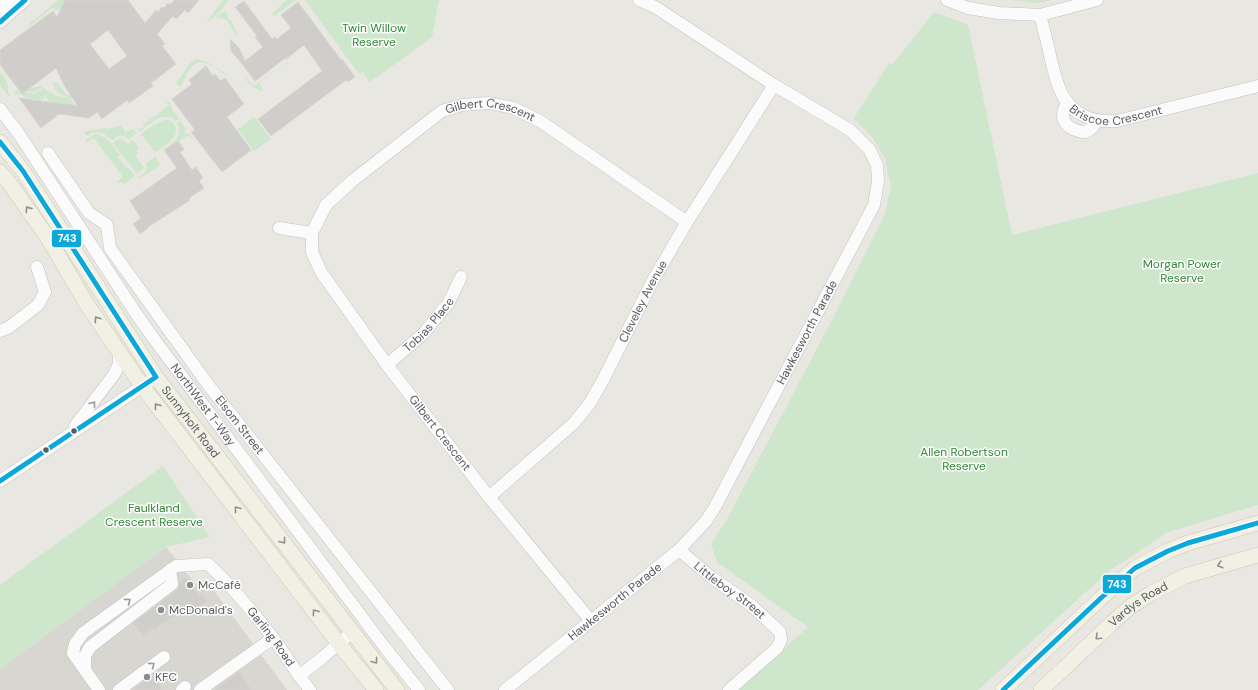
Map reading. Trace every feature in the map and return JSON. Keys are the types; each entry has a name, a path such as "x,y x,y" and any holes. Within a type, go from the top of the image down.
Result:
{"main road":[{"name":"Sunnyholt Road","path":"0,142 23,172 156,377 397,690"},
{"name":"Sunnyholt Road","path":"0,172 48,238 86,302 142,386 339,644 376,690"},
{"path":"1003,690 1135,568 1188,543 1258,524"},
{"name":"Vardys Road","path":"1040,690 1130,607 1150,594 1186,576 1258,555"}],"street":[{"path":"0,7 10,0"},
{"path":"0,22 25,0"},
{"name":"Hawkesworth Parade","path":"505,690 679,550 706,521 715,507 874,205 878,182 877,165 869,148 850,130 774,85 655,7 639,0"},
{"path":"947,0 968,8 999,13 1040,15 1097,0"},
{"name":"Briscoe Crescent","path":"1040,15 1059,88 1062,95 1081,115 1097,120 1117,121 1258,86"},
{"name":"Cleveley Avenue","path":"489,497 574,423 590,403 652,282 687,222 774,85"},
{"path":"1068,102 1063,111 1063,118 1072,128 1077,131 1086,132 1093,127 1097,120"},
{"name":"Gilbert Crescent","path":"591,621 489,497 386,364 321,272 312,252 312,233 326,205 352,181 442,111 462,104 489,103 513,108 540,121 687,222"},
{"name":"NorthWest T-Way","path":"0,109 19,134 135,312 158,344 386,649 420,690"},
{"name":"Elsom Street","path":"48,153 89,213 107,225 110,248 209,386 448,690"},
{"path":"279,228 312,233"},
{"path":"0,331 8,328 38,305 45,292 37,267"},
{"name":"Tobias Place","path":"386,364 423,334 449,302 461,277"},
{"path":"68,435 115,373 119,364 119,352"},
{"path":"0,481 156,377"},
{"name":"Littleboy Street","path":"679,550 711,577 752,605 780,632 781,640 777,648 729,690"},
{"name":"Garling Road","path":"170,570 176,566 208,564 227,580 273,638 310,690"},
{"path":"82,667 90,646 172,584 170,570 83,633 75,644 73,653 82,667 98,690"},
{"name":"Garling Road","path":"299,676 352,632"},
{"path":"200,690 273,638"},
{"path":"119,690 164,657"}],"shaded area":[{"path":"166,547 195,584 212,588 287,690 0,690 0,669"}],"green space":[{"path":"59,0 66,0 60,9 56,10 52,8 30,26 29,24"},
{"path":"223,0 229,0 208,22 207,21"},
{"path":"286,0 296,0 274,16 272,14"},
{"name":"Twin Willow Reserve","path":"305,0 439,0 432,37 370,82 363,72 359,74"},
{"path":"1011,0 1051,0 1039,3"},
{"path":"225,11 228,13 227,15 231,20 237,34 236,36 227,20 221,18 215,19"},
{"name":"Allen Robertson Reserve","path":"934,12 968,25 1012,235 1258,173 1258,505 1168,532 1109,571 978,690 738,690 808,627 717,562 711,544 727,519 831,322 885,214 891,186 885,159 872,137 854,118 889,63 893,64"},
{"path":"197,59 213,65 235,82 213,66 202,62 193,65 190,68 180,87 176,83 190,63"},
{"path":"287,62 289,66 286,63 259,83 263,90 262,91 254,88 244,78 245,77 254,86"},
{"path":"0,73 7,82 8,92 10,95 9,97 0,85"},
{"path":"57,82 65,93 97,112 76,106 72,99 55,89 53,84"},
{"path":"43,86 35,92 21,91 16,95 14,93 17,91"},
{"path":"43,88 56,96 70,98 75,106 50,102 46,97 47,95 45,95 43,99 39,95 42,99 40,100 25,98 20,93 35,94"},
{"path":"164,98 169,102 179,119 176,121 171,118 162,117 152,122 140,132 137,127 139,130 144,127 143,124 169,105"},
{"path":"254,117 271,139 254,151 237,128 240,128"},
{"path":"164,120 173,123 176,130 175,134 170,142 155,152 141,134 153,125 156,128 154,125"},
{"path":"180,121 186,129 184,131 186,135 189,133 195,142 189,135 167,149 166,148 179,134 179,127 177,123"},
{"path":"121,125 125,132 133,129 137,133 128,140 126,137 120,135 112,140 100,132 87,136 84,132 107,128 107,130"},
{"path":"95,134 103,137 109,142 120,155 118,157 126,168 128,167 135,176 124,184 121,182 116,183 123,177 94,138 86,143 86,140"},
{"path":"118,139 123,139 128,145 133,140 139,148 136,150 138,153 135,155 144,168 137,174 113,143"},
{"path":"155,156 160,164 159,166 140,178 139,177 147,169 146,164"},
{"name":"Faulkland Crescent Reserve","path":"163,466 210,537 166,547 0,669 0,585"}],"building":[{"path":"65,0 128,0 145,23 156,10 158,12 168,3 170,5 174,0 199,0 188,13 185,10 176,19 173,16 157,34 165,44 162,46 176,64 151,83 153,86 129,103 127,100 102,119 97,112 89,118 59,114 41,128 19,98 78,106 64,85 56,68 22,94 0,65 0,50 53,11 57,17","holes":["108,30 127,56 109,69 90,44"]},
{"path":"244,1 272,39 275,37 277,39 291,28 281,15 298,2 355,77 348,82 346,80 271,136 258,119 322,71 304,45 255,81 231,51 230,39 239,48 245,61 263,47 255,37 257,36 235,7"},
{"path":"206,66 213,76 215,74 220,81 225,78 244,104 227,117 251,150 222,172 191,132 195,130 172,99 192,84 189,80"},
{"path":"178,141 184,149 180,152 192,170 196,167 203,178 199,181 204,188 189,198 190,200 148,227 140,234 133,224 141,218 130,201 177,168 164,150"},
{"name":"McDonald's","path":"185,577 199,596 202,594 207,601 192,612 187,606 155,630 153,628 143,636 133,623 177,590 179,582"},
{"path":"239,672 252,690 213,690"},
{"name":"KFC","path":"152,675 163,690 132,690"}],"transit line":[{"name":"743","path":"0,22 25,0"},
{"name":"743","path":"0,142 23,171 156,377 0,481"},
{"name":"743","path":"1003,690 1135,568 1168,551 1188,543 1258,523"}],"place":[{"name":"McCafé","path":"190,585"},
{"name":"McDonald's","path":"161,610"},
{"name":"KFC","path":"147,677"}],"park label":[{"name":"Morgan Power Reserve","path":"1182,271"}]}
